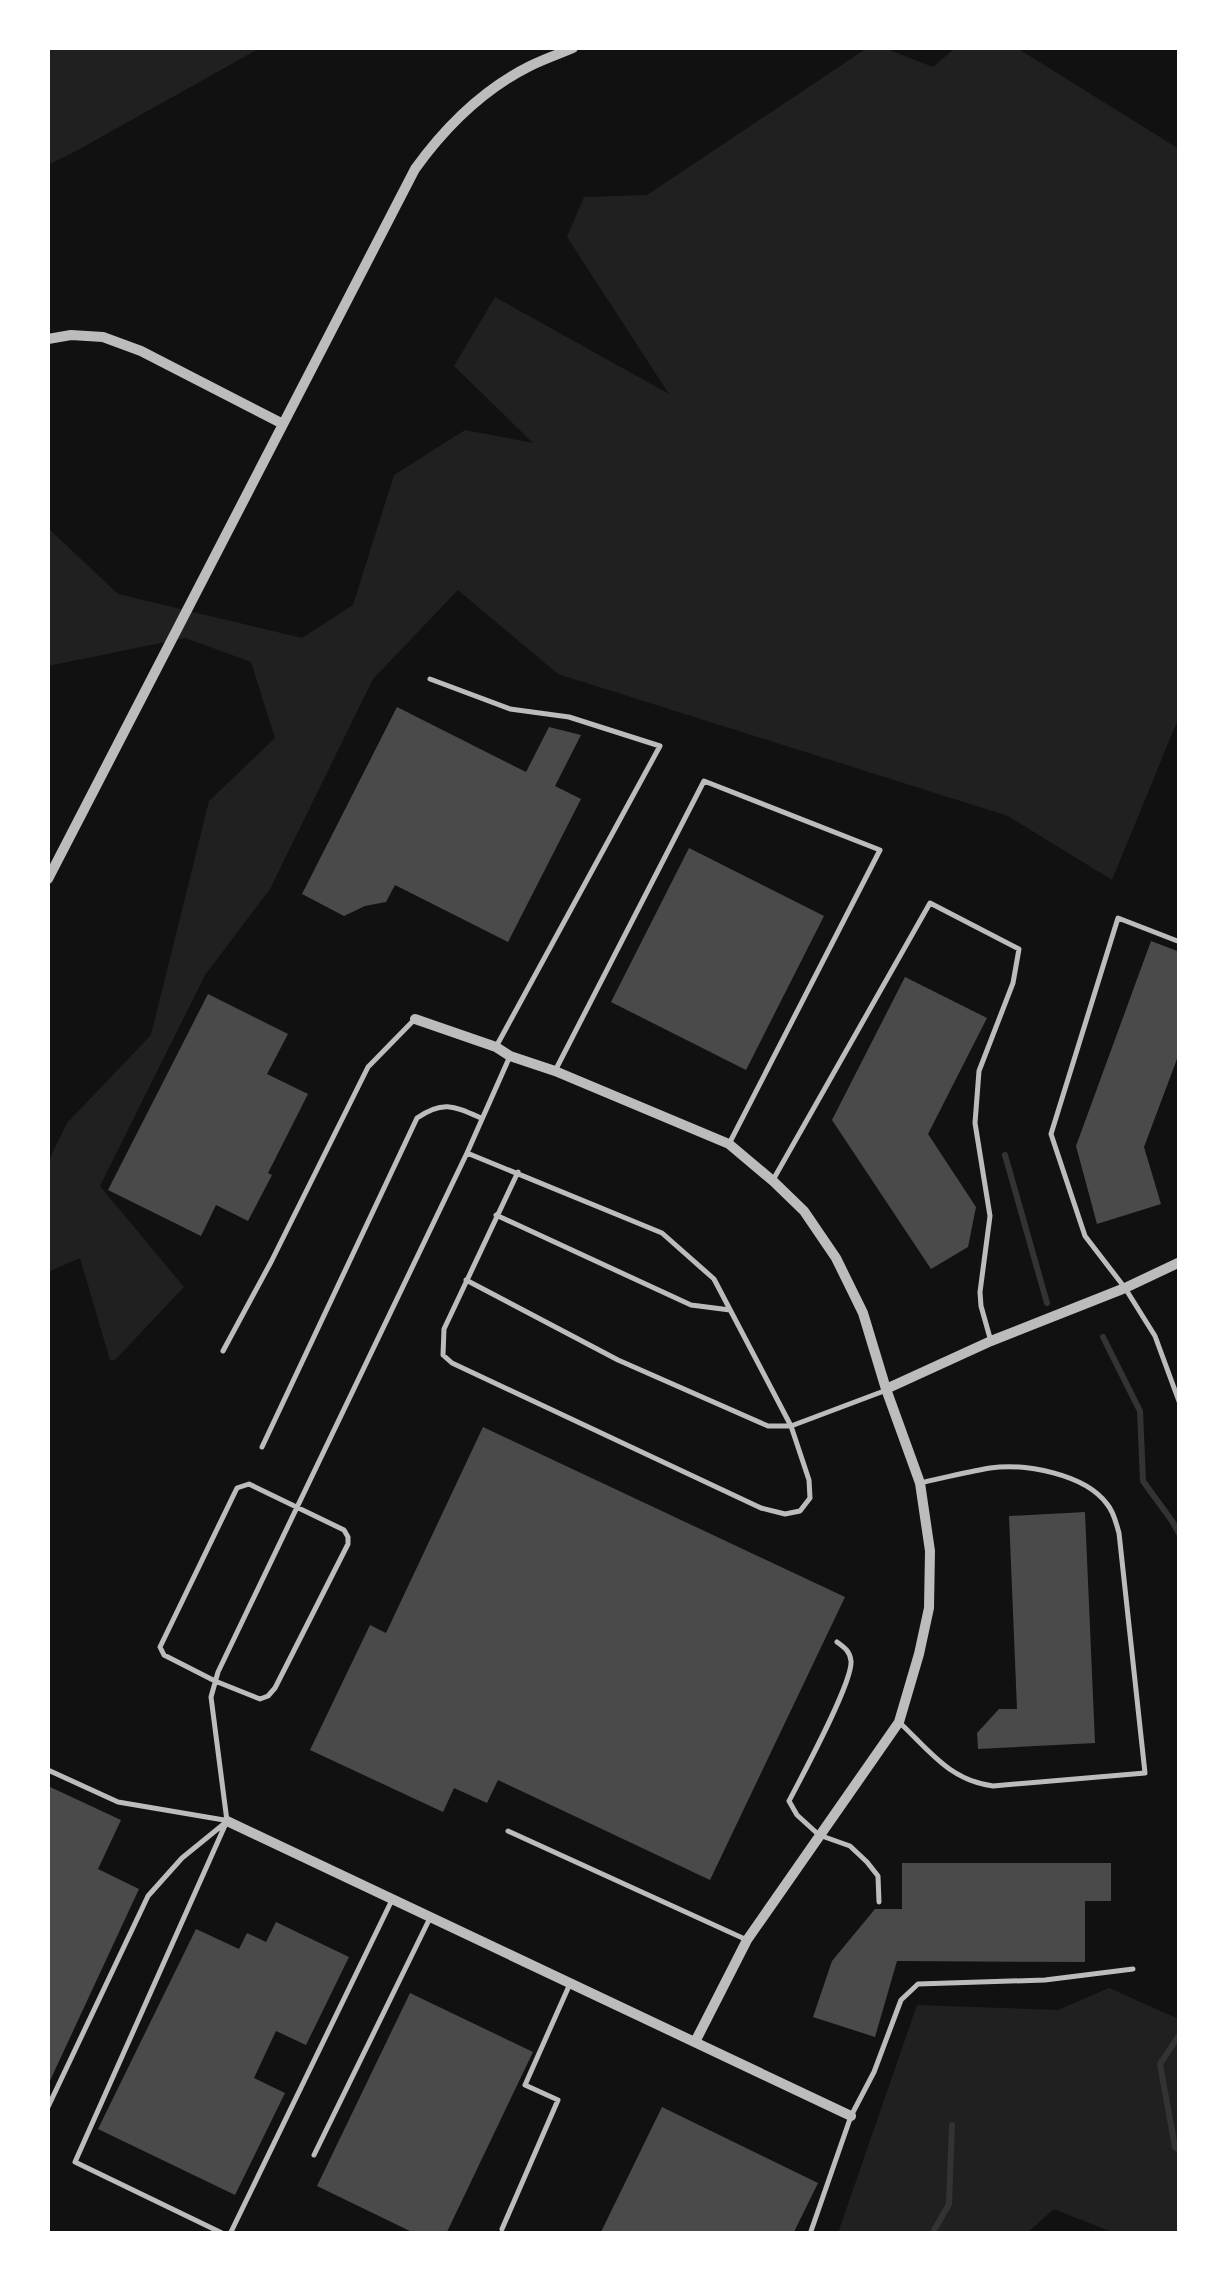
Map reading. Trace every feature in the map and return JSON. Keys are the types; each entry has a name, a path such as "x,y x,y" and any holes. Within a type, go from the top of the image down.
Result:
{"street":[{"path":"48,879 400,196 454,120 503,82 573,48"},
{"path":"48,339 103,337 141,351 283,424"},
{"path":"415,1018 555,1070 729,1144 772,1181 804,1211 836,1258 863,1313 920,1484 930,1551 929,1608 920,1654 899,1722 747,1940 695,2042"},
{"path":"886,1390 991,1341 1180,1262"},
{"path":"227,1821 850,2116"}],"lane":[{"path":"430,678 510,709 569,717 660,746 496,1047"},
{"path":"555,1070 704,781 880,850 729,1144"},
{"path":"772,1181 930,903 1020,949 1013,983 979,1070 975,1123 990,1216 980,1292 991,1341"},
{"path":"1180,942 1118,918 1051,1134 1085,1236 1155,1336 1180,1404"},
{"path":"222,1352 368,1067 415,1018"},
{"path":"392,1899 227,2234 75,2162 227,1821 211,1697 215,1681 510,1056"},
{"path":"262,1447 417,1118 431,1108 445,1105 481,1118"},
{"path":"467,1153 518,1172 662,1233 714,1280 791,1426 809,1480 810,1498 800,1511 785,1514 760,1508 442,1356 444,1329 518,1172"},
{"path":"496,1215 691,1306 730,1310"},
{"path":"466,1280 618,1360 768,1426 791,1426 886,1390"},
{"path":"899,1722 954,1774 972,1783 993,1786 1145,1773 1119,1533 1106,1501 1078,1482 1017,1466 920,1484"},
{"path":"249,1484 344,1530 348,1544 268,1696 260,1699 215,1681 164,1655 160,1647 237,1488 249,1484"},
{"path":"837,1642 848,1650 852,1664 790,1802 797,1816 819,1835 850,1846 867,1862 878,1876 879,1902"},
{"path":"48,1770 118,1802 227,1821"},
{"path":"48,2107 148,1896 182,1858 227,1821"},
{"path":"508,1831 747,1940"},
{"path":"314,2156 430,1917"},
{"path":"810,2234 850,2116 874,2072 901,2000 918,1984 1045,1980 1133,1969"},
{"path":"502,2228 558,2100 525,2086 570,1983"}],"shaded area":[{"path":"48,48 260,48 48,165"},
{"path":"867,48 884,48 933,67 955,48 1017,48 1179,149 1179,717 1112,880 1008,816 558,674 458,590 373,679 270,889 205,975 100,1186 184,1287 115,1360 110,1360 80,1258 48,1272 48,1162 67,1123 151,1035 209,801 275,738 251,662 185,638 48,666 48,528 118,594 302,638 353,605 394,475 465,430 533,443 454,366 495,297 669,394 567,237 584,197 647,195"},
{"path":"1109,1988 1179,2019 1179,2233 1114,2233 1054,2209 1027,2233 838,2233 917,2005 1058,2010"}],"building":[{"path":"397,707 526,772 549,727 581,735 555,786 581,799 508,942 395,885 386,902 344,916 302,894"},
{"path":"689,848 824,916 746,1070 611,1002"},
{"path":"1151,941 1180,952 1180,1051 1144,1147 1161,1204 1097,1224 1076,1146"},
{"path":"905,977 987,1018 928,1134 976,1207 968,1247 931,1269 832,1120"},
{"path":"208,994 288,1034 267,1074 308,1094 248,1221 216,1205 201,1236 108,1190"},
{"path":"483,1427 845,1597 710,1880 498,1780 487,1803 454,1788 443,1812 310,1750 370,1625 386,1633"},
{"path":"1085,1512 1095,1743 978,1749 977,1733 999,1709 1017,1709 1009,1516"},
{"path":"48,1786 121,1820 98,1869 139,1889 48,2085"},
{"path":"902,1863 1111,1863 1111,1901 1085,1901 1085,1962 897,1961 875,2037 813,2017 832,1961 875,1909 902,1909"},
{"path":"276,1922 349,1957 306,2045 276,2031 254,2078 285,2093 235,2195 98,2129 196,1929 239,1949 247,1933 266,1942"},
{"path":"410,1993 533,2052 446,2234 416,2234 317,2186"},
{"path":"662,2107 818,2183 793,2234 600,2234"}],"waterway":[{"path":"1005,1155 1047,1303"},
{"path":"1103,1337 1140,1411 1143,1481 1180,1535"},
{"path":"1180,2034 1160,2064 1175,2147 1180,2151"},
{"path":"932,2234 949,2204 952,2125"}]}
